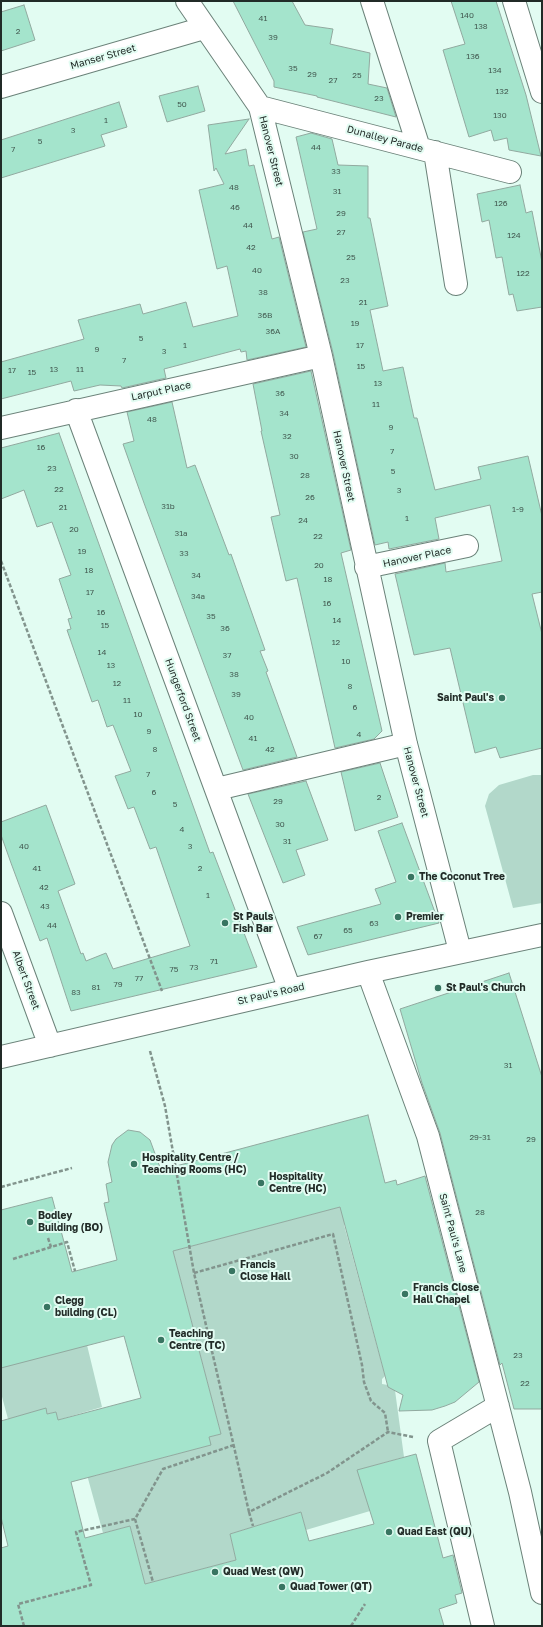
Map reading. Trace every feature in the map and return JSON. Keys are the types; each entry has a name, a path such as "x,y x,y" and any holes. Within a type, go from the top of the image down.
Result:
{"street":[{"name":"Hanover Street","path":"186,1 260,107 321,356 406,744 460,951"},
{"path":"372,1 427,150 456,284"},
{"path":"514,1 542,92"},
{"name":"Manser Street","path":"1,87 204,28"},
{"name":"Dunalley Parade","path":"260,107 510,172"},
{"name":"Larput Place","path":"1,428 321,356"},
{"name":"Hungerford Street","path":"76,410 290,990"},
{"name":"Hanover Place","path":"366,567 467,546"},
{"path":"216,789 406,744"},
{"name":"Albert Street","path":"1,913 50,1046"},
{"name":"St Paul's Road","path":"1,1057 460,951 540,941"},
{"name":"Saint Paul's Lane","path":"368,972 428,1136 520,1492 542,1593"},
{"path":"483,1626 439,1441 498,1406"}],"path":[{"path":"1,560 172,1017"},
{"path":"143,1024 165,1106 194,1273 253,1526"},
{"path":"1,1187 72,1168"},
{"path":"194,1273 333,1234 362,1365 364,1382 371,1401 384,1413 388,1432"},
{"path":"48,1238 51,1247"},
{"path":"14,1259 67,1242 75,1271"},
{"path":"249,1512 327,1473 388,1432 439,1441"},
{"path":"153,1582 135,1519 163,1469 234,1445"},
{"path":"24,1626 18,1604 91,1585 76,1532 135,1519"},
{"path":"351,1626 365,1604"}],"green space":[{"path":"533,775 542,775 542,903 513,908 485,806 489,794 499,785"},
{"path":"347,1205 344,1225 385,1376 382,1379 382,1384 388,1385 394,1383 404,1457 358,1470 370,1511 306,1530 301,1512 230,1534 236,1560 145,1584 130,1526 103,1533 84,1464 94,1476 210,1445 209,1437 221,1434 173,1251"},
{"path":"87,1345 102,1407 58,1420 56,1412 47,1414 45,1409 8,1419 1,1393 1,1349"}],"building":[{"path":"233,1 292,1 305,25 333,29 330,44 370,53 368,84 387,88 396,117 317,96 274,87 274,81"},
{"path":"451,1 496,1 526,95 541,156 509,150 507,138 494,141 491,130 469,137 443,50 465,44"},
{"path":"24,5 35,40 1,51 1,12"},
{"path":"198,86 205,111 167,122 159,96"},
{"path":"119,102 127,127 101,135 105,146 1,178 1,140"},
{"path":"249,119 225,154 246,149 249,166 254,165 272,239 279,237 306,347 247,360 246,351 241,352 240,349 164,369 166,378 122,388 121,386 100,385 74,391 71,381 1,399 1,362 84,339 78,320 140,304 143,314 186,302 193,327 238,316 227,266 217,269 199,190 224,184 216,168 214,171 208,125"},
{"path":"311,133 332,139 338,165 368,166 368,218 370,218 388,306 370,310 383,371 403,367 414,418 417,418 435,490 481,479 478,467 528,456 542,516 542,592 532,594 542,634 542,748 500,758 496,747 475,753 450,648 414,655 395,574 445,563 446,572 502,561 490,505 435,518 439,539 389,549 388,542 375,545 333,353 303,232 317,229 296,137"},
{"path":"520,185 526,213 532,211 542,262 542,307 517,311 513,294 509,295 502,257 496,258 489,220 482,222 477,194"},
{"path":"311,371 351,550 341,553 382,731 374,739 335,748 297,578 286,581 271,517 280,515 261,431 253,384"},
{"path":"172,402 187,468 195,465 229,555 231,554 265,650 260,651 268,671 266,672 297,757 243,770 123,444 134,441 127,412"},
{"path":"59,433 210,853 213,852 257,967 71,1011 47,938 40,941 11,863 1,835 1,822 46,805 75,884 58,891 81,954 83,953 86,961 106,953 113,969 190,946 156,847 150,849 134,807 128,809 115,776 131,771 113,725 107,727 98,700 92,702 67,630 71,629 68,619 72,618 59,579 71,575 52,522 37,527 24,490 1,499 1,448"},
{"path":"380,763 398,817 355,831 341,772"},
{"path":"306,781 328,840 296,850 305,875 283,883 248,794"},
{"path":"402,823 439,923 308,955 297,927 381,904 375,889 396,882 378,831"},
{"path":"509,973 542,1077 542,1409 514,1409 502,1363 500,1365 440,1133 422,1083 400,1009"},
{"path":"368,1115 385,1183 396,1180 397,1185 425,1176 479,1382 455,1402 445,1406 432,1410 399,1411 403,1395 388,1387 340,1207 173,1251 221,1434 209,1437 211,1445 71,1482 85,1538 130,1526 145,1584 236,1560 230,1534 301,1512 309,1541 374,1524 357,1470 416,1454 443,1558 453,1555 462,1593 455,1595 457,1603 439,1609 444,1626 1,1626 1,1548 8,1546 1,1517 1,1421 46,1408 47,1414 56,1412 58,1420 141,1398 124,1336 1,1368 1,1210 52,1197 72,1272 117,1260 104,1203 109,1202 106,1184 112,1182 108,1162 112,1145 116,1139 128,1130 140,1132 150,1140 161,1170"}],"place":[{"name":"Saint Paul's","path":"502,698"},
{"name":"The Coconut Tree","path":"411,877"},
{"name":"Premier","path":"398,917"},
{"name":"St Pauls Fish Bar","path":"225,923"},
{"name":"St Paul's Church","path":"438,988"},
{"name":"Hospitality Centre / Teaching Rooms (HC)","path":"134,1164"},
{"name":"Hospitality Centre (HC)","path":"261,1183"},
{"name":"Bodley Building (BO)","path":"30,1222"},
{"name":"Francis Close Hall","path":"232,1271"},
{"name":"Francis Close Hall Chapel","path":"405,1294"},
{"name":"Clegg building (CL)","path":"47,1307"},
{"name":"Teaching Centre (TC)","path":"161,1340"},
{"name":"Quad East (QU)","path":"389,1532"},
{"name":"Quad West (QW)","path":"215,1572"},
{"name":"Quad Tower (QT)","path":"282,1587"}]}
